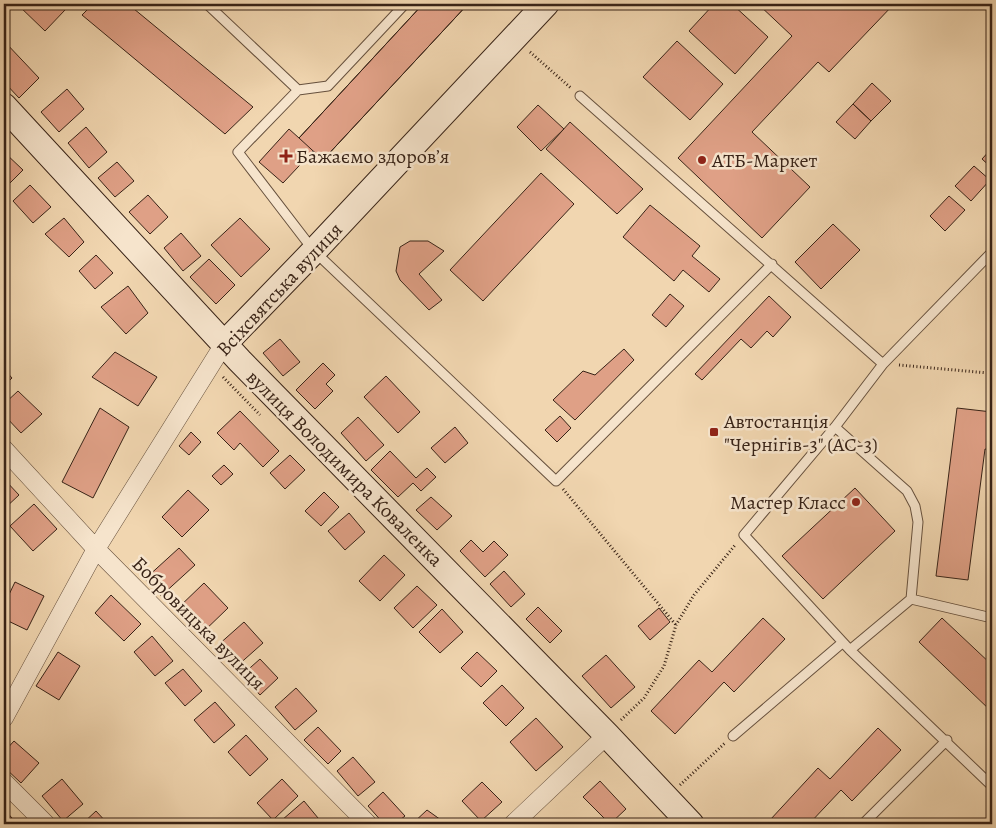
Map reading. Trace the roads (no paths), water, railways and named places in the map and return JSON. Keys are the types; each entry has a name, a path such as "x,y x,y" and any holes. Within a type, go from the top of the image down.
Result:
{"street":[{"name":"Всіхсвятська вулиця","path":"4,718 96,549 224,344 546,4"},
{"name":"вулиця Володимира Коваленка","path":"4,106 224,344 607,735 691,824"},
{"name":"Бобровицька вулиця","path":"4,449 96,549 368,824"},
{"path":"513,824 607,735"},
{"path":"4,782 46,824"}],"lane":[{"path":"207,4 298,90"},
{"path":"405,4 328,86 298,90 238,152 314,251 556,481 772,264"},
{"path":"580,96 883,364"},
{"path":"992,252 883,364 836,427 744,535 842,643 947,740 992,786"},
{"path":"836,427 907,491 915,506 918,522 911,599 850,650"},
{"path":"911,599 992,618"},
{"path":"733,736 842,643"},
{"path":"863,824 947,740"}],"place":[{"name":"Бажаємо здоровʼя","path":"286,156"},
{"name":"АТБ-Маркет","path":"702,160"},
{"name":"Автостанція \"Чернігів-3\" (АС-3)","path":"714,432"},
{"name":"Мастер Класс","path":"856,502"}]}
